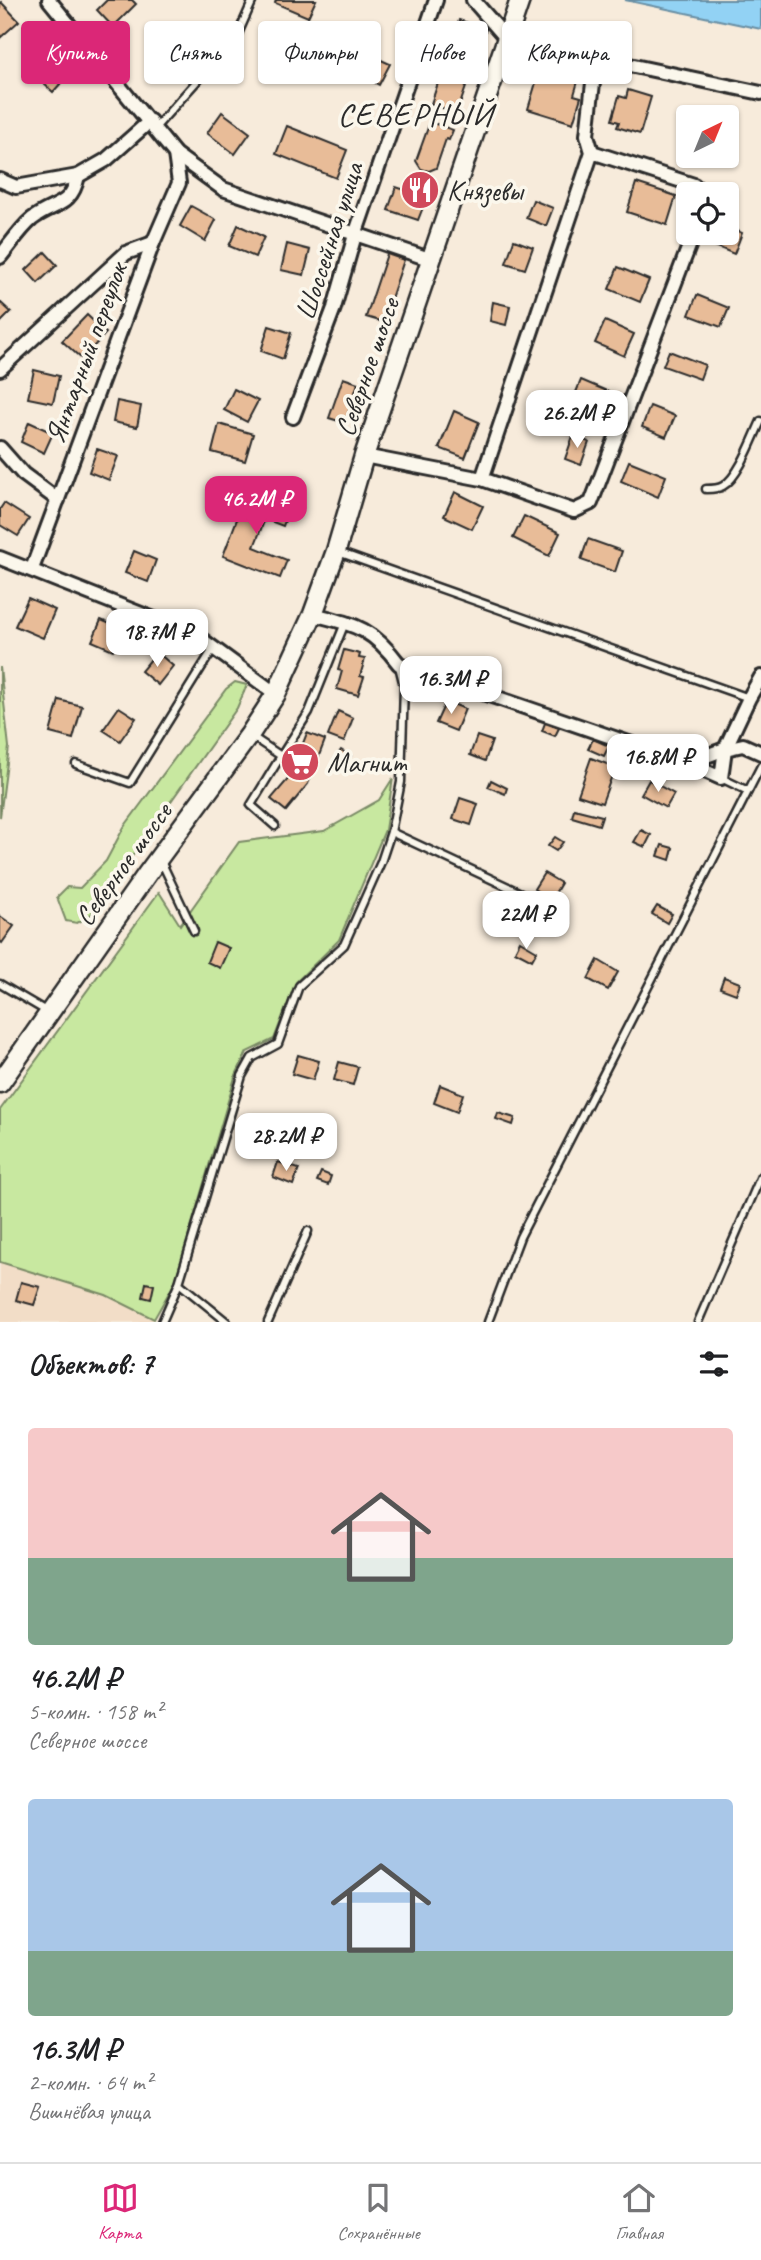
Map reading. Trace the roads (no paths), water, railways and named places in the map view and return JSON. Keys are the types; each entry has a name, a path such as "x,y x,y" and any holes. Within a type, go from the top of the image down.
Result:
{"main road":[{"name":"Северное шоссе","path":"513,21 520,0"},
{"name":"Северное шоссе","path":"0,1083 276,694 313,614 336,551 364,456 502,54"}],"street":[{"path":"49,0 175,154 223,189 432,260"},
{"name":"Шоссейная улица","path":"293,417 334,308 355,235 436,0"},
{"path":"473,0 502,33"},
{"path":"632,65 761,93"},
{"path":"482,479 592,152 587,135 593,84"},
{"path":"0,180 16,187 78,176 106,160 152,125"},
{"path":"592,152 685,182"},
{"name":"Янтарный переулок","path":"32,569 153,243 179,183 175,154"},
{"path":"0,257 33,219 65,202 75,191 78,176"},
{"path":"0,369 126,253 153,243"},
{"path":"364,456 482,479 574,511 591,503 689,245"},
{"path":"0,448 23,474 58,500"},
{"path":"0,558 197,636 276,694"},
{"path":"313,614 367,631 385,645 399,664 687,763 721,778 726,748 748,698 760,680"},
{"path":"687,763 726,748 743,746 761,752"}],"lane":[{"path":"152,125 237,36 253,0"},
{"path":"706,489 718,489 731,479 761,421"},
{"path":"336,551 748,698"},
{"path":"275,825 251,805 309,712 345,622"},
{"path":"76,764 130,783 214,647"},
{"path":"162,1322 179,1283 242,1076 252,1058 278,1044 299,986 344,945 381,862 391,832 401,782 404,686 399,664"},
{"path":"250,734 281,756"},
{"path":"488,1322 520,1237 761,766"},
{"path":"721,778 748,791"},
{"path":"391,832 540,902"},
{"path":"159,857 194,931"},
{"path":"0,984 49,1013"},
{"path":"698,1322 761,1176"},
{"path":"268,1322 307,1231"},
{"path":"179,1283 227,1322"}],"water":[{"path":"625,0 761,0 761,29"}],"place":[{"name":"Князевы","path":"420,190"},
{"name":"Магнит","path":"300,762"}],"district":[{"name":"СЕВЕРНЫЙ","path":"416,114"}]}
